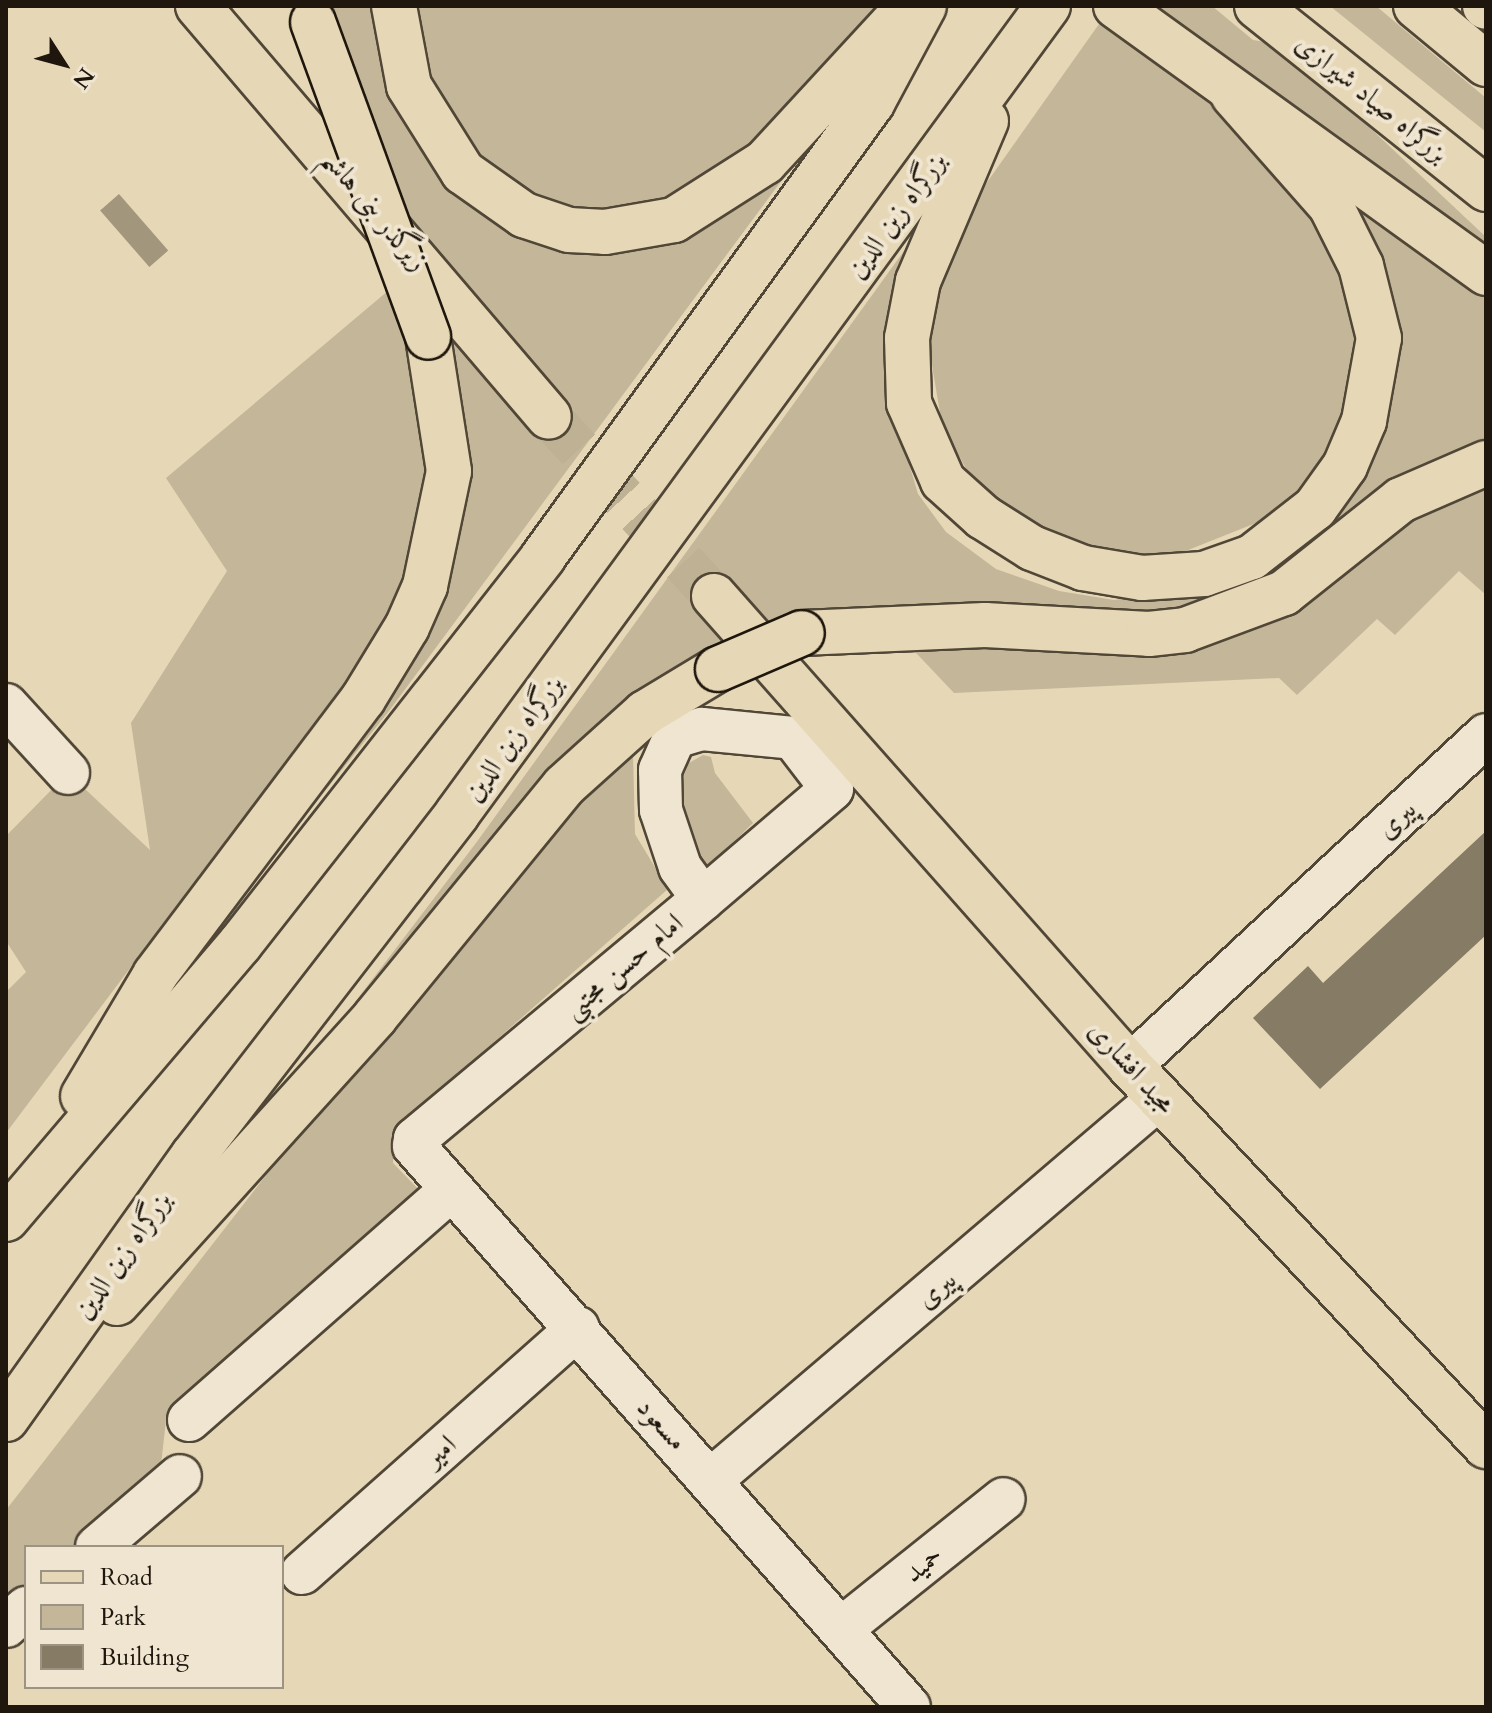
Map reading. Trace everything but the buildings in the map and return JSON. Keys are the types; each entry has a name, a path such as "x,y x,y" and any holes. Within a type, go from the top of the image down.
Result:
{"main road":[{"name":"زیرگذر بنی هاشم","path":"198,6 549,417"},
{"path":"394,6 409,86 463,172 524,215 569,230 605,232 674,220 765,162 908,6"},
{"path":"34,1179 240,944 543,557 872,103 924,6"},
{"path":"1048,6 1015,53 918,281 907,338 909,403 943,481 983,517 1032,548 1083,568 1142,578 1204,574 1252,557 1315,508 1345,466 1364,421 1379,338 1361,266 1331,206 1233,95"},
{"path":"1116,6 1233,95 1486,273"},
{"name":"بزرگراه صیاد شیرازی","path":"1257,6 1486,189"},
{"path":"1416,6 1486,64"},
{"path":"6,1219 34,1179 155,975 363,699 407,627 425,586 449,471 428,337 312,14"},
{"name":"بزرگراه زین الدین","path":"6,1419 193,1156 457,814 1015,53"},
{"path":"6,1427 365,1029 564,786 645,713 718,669 802,633 985,625 1149,634 1185,630 1284,593 1401,500 1486,463"},
{"name":"مجید افشاری","path":"714,596 790,678 1159,1098 1486,1446"}],"street":[{"path":"6,705 68,773"},
{"name":"امام حسن مجتبی","path":"414,1143 703,899 832,789 793,738 702,729 675,737 660,770 661,810 680,867 703,899"},
{"name":"پیری","path":"1130,1066 1486,735"},
{"name":"پیری","path":"712,1479 1159,1098"},
{"name":"مسعود","path":"414,1143 450,1191 578,1328 909,1707"},
{"path":"189,1420 450,1191"},
{"name":"امیر","path":"302,1573 578,1328"},
{"path":"99,1545 180,1476"},
{"name":"حمید","path":"841,1629 1004,1499"},
{"path":"6,1626 24,1610"}],"green space":[{"path":"325,6 382,6 453,181 639,234 853,84 389,711 168,987 458,520"},
{"path":"413,6 879,6 746,153 675,212 604,223 538,199 474,156 424,80"},
{"path":"1139,6 1212,6 1253,40 1265,42 1369,127 1486,237 1486,254"},
{"path":"1330,6 1376,6 1486,98 1486,132"},
{"path":"1104,17 1280,162 1318,204 1363,341 1346,418 1318,470 1298,494 1266,519 1168,558 1097,551 1037,531 998,503 969,474 942,425 928,341 954,229"},
{"path":"1324,176 1486,293 1486,452 1294,572 1197,614 728,649 317,1052 476,843 930,215 889,397 918,494 946,532 996,569 1059,591 1114,600 1208,588 1380,424"},
{"path":"389,290 413,350 437,454 392,620 6,1133 6,992 26,972 6,941 6,836 68,773 150,850 131,723 227,571 166,478"},
{"path":"1486,478 1486,595 1459,571 1395,635 1377,619 1297,695 1279,678 954,693 901,637 1162,643"},
{"path":"633,754 635,834 668,889 395,1129 393,1163 420,1191 167,1411 160,1474 77,1545 24,1545 24,1592 6,1607 6,1510 281,1156 594,773"},
{"path":"703,755 711,757 715,773 753,823 703,872 687,843 678,789 689,763"}],"shaded area":[{"path":"119,194 168,251 149,267 100,210"}],"tunnel":[{"path":"549,417 714,596"}]}
